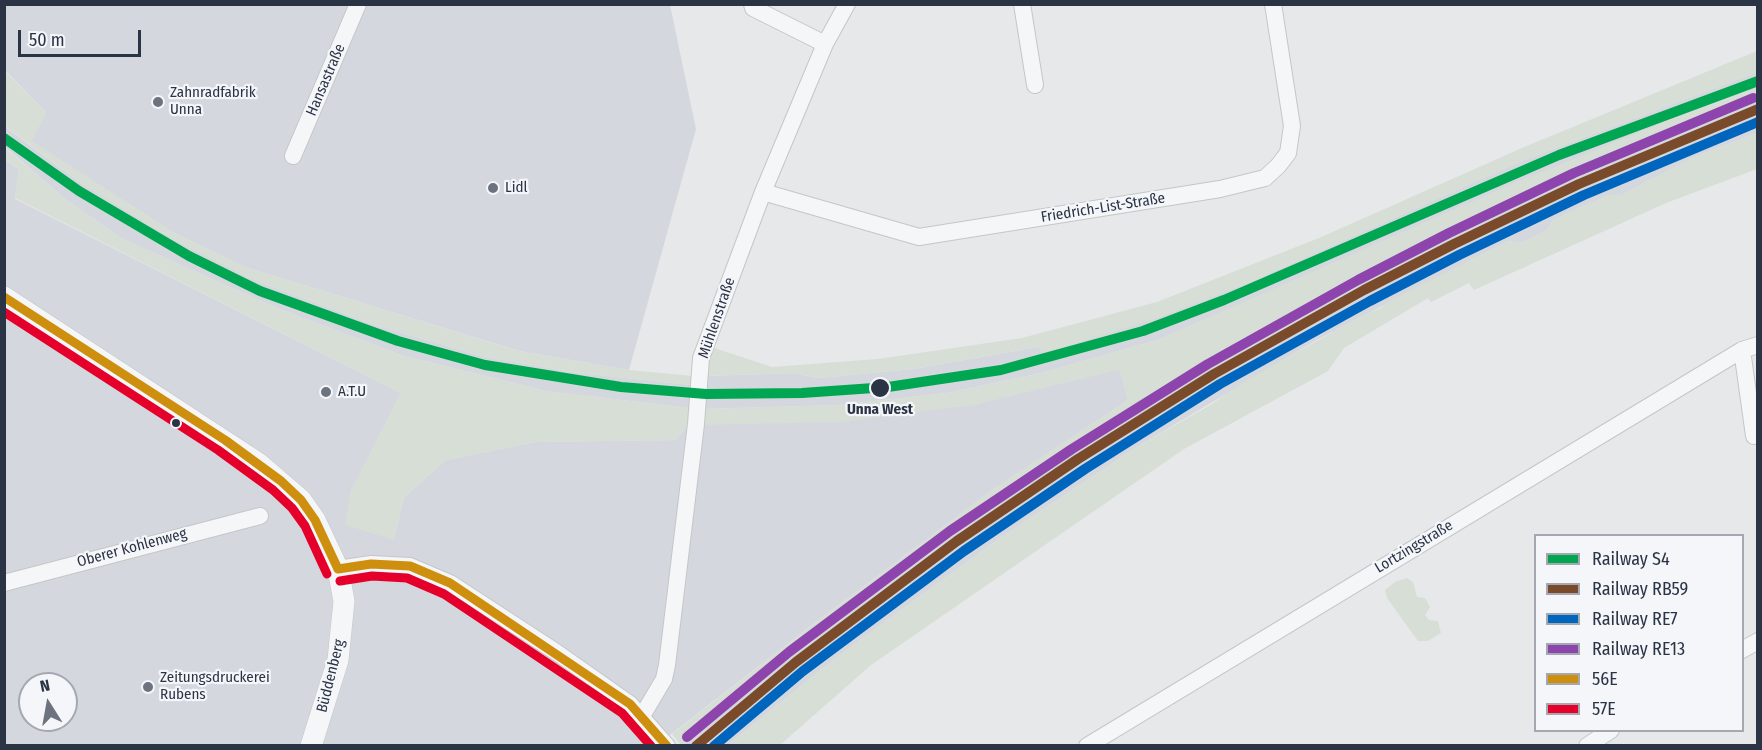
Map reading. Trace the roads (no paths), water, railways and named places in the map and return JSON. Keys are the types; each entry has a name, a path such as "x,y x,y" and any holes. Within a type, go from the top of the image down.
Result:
{"street":[{"name":"Hansastraße","path":"293,156 358,4"},
{"path":"752,4 753,8 825,44"},
{"name":"Mühlenstraße","path":"642,716 664,680 668,665 696,424 701,358 763,192 825,44 847,4"},
{"path":"1022,4 1035,85"},
{"name":"Friedrich-List-Straße","path":"763,192 919,237 1220,189 1264,178 1288,153 1292,126 1273,4"},
{"name":"Büddenberg","path":"4,297 225,440 281,481 301,500 315,519 338,569 344,601 338,660 311,746"},
{"name":"Lortzingstraße","path":"1087,746 1750,348 1754,436"},
{"name":"Oberer Kohlenweg","path":"4,583 260,516"},
{"path":"338,569 356,565 391,564 428,572 556,652 642,716 667,746"},
{"path":"1744,650 1758,641"},
{"path":"1587,746 1608,732"}],"rail line":[{"name":"S4","path":"4,138 79,191 189,256 260,291 398,341 485,365 621,387 706,394 802,393 888,387 1001,370 1143,331 1224,300 1559,155 1758,81"},
{"name":"RE13","path":"687,737 789,652 950,531 1072,449 1208,364 1358,280 1449,233 1574,173 1753,98"},
{"name":"RB59","path":"696,746 796,662 957,541 1078,459 1214,374 1364,290 1454,244 1579,184 1758,109"},
{"name":"RE7","path":"714,746 803,671 964,551 1085,469 1220,384 1459,255 1584,195 1758,122"}],"place":[{"name":"Zahnradfabrik Unna","path":"158,102"},
{"name":"Lidl","path":"493,188"},
{"name":"Unna West","path":"880,388"},
{"name":"A.T.U","path":"326,392"},
{"name":"Zeitungsdruckerei Rubens","path":"148,687"}]}
